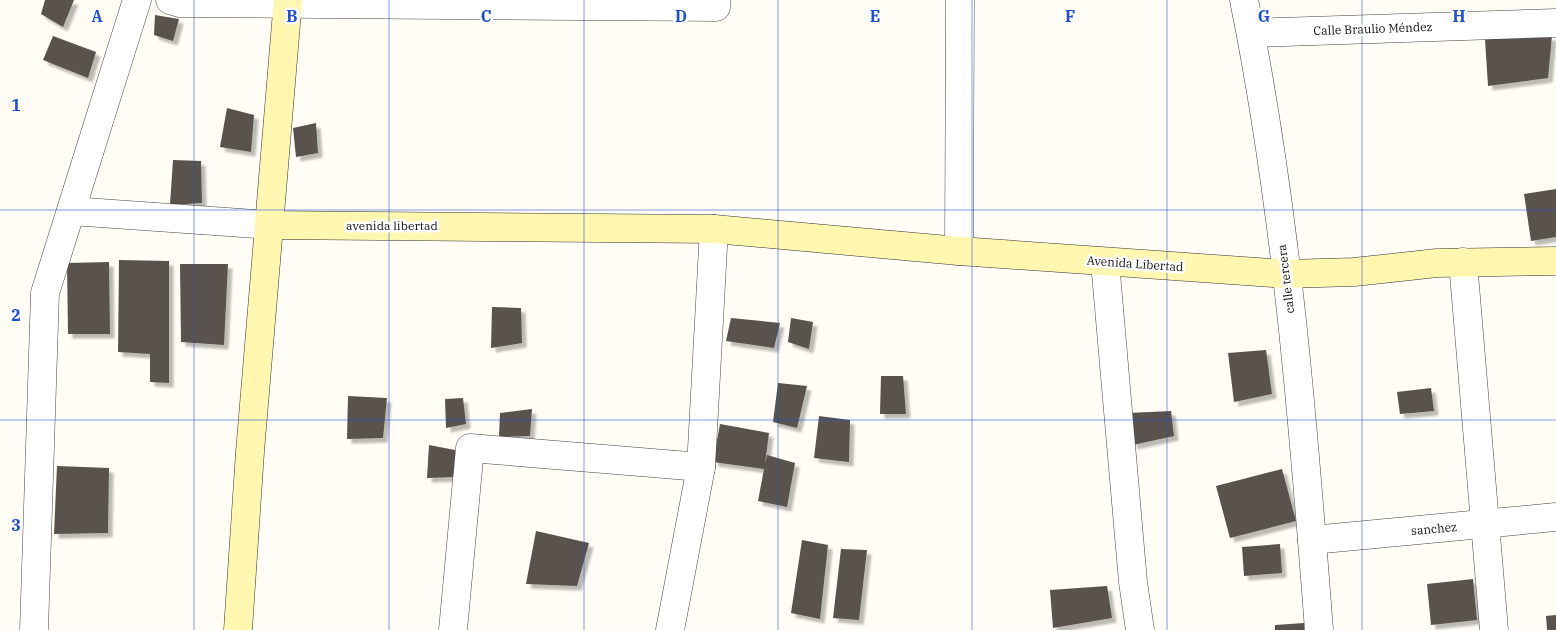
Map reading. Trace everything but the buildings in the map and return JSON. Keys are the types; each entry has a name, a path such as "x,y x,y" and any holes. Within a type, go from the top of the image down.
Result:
{"main road":[{"path":"238,630 250,452 287,2"},
{"name":"avenida libertad","path":"269,225 714,229"},
{"name":"Avenida Libertad","path":"714,229 959,251 1286,274 1354,272 1437,263 1556,261"}],"street":[{"path":"34,630 45,293 137,0"},
{"path":"170,0 180,3 287,2 716,7 716,0"},
{"path":"959,251 960,0"},
{"name":"calle tercera","path":"1244,0 1251,33 1286,274 1313,550"},
{"name":"Calle Braulio Méndez","path":"1251,33 1556,23"},
{"name":"avenida libertad","path":"71,211 269,225"},
{"path":"670,630 701,467 714,229"},
{"path":"1106,262 1133,582 1140,630"},
{"path":"1463,262 1494,630"},
{"path":"453,630 470,448 701,467"},
{"name":"sanchez","path":"1313,550 1484,524 1556,518"},
{"path":"1313,550 1319,630"}]}
